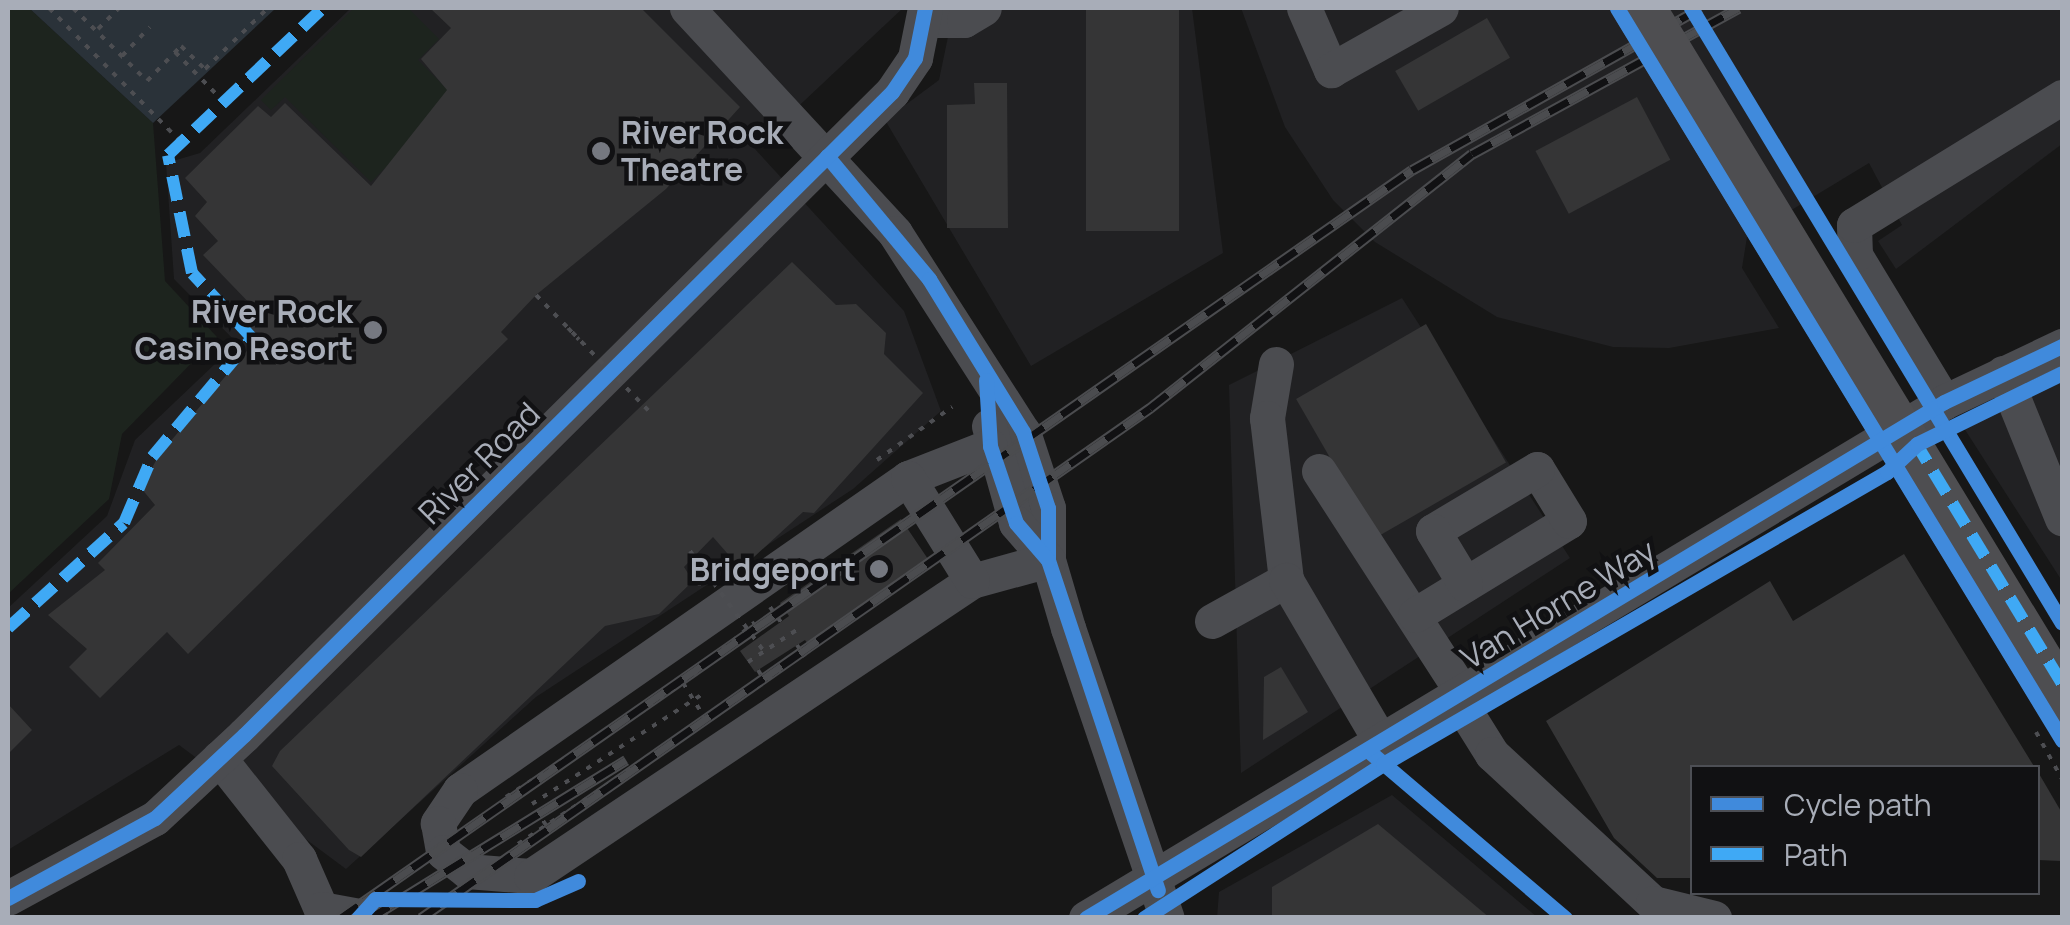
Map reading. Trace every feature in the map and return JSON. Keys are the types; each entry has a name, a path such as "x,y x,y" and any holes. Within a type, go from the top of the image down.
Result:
{"highway":[{"path":"1640,8 2052,704"},
{"path":"1671,8 2062,654"}],"street":[{"path":"686,8 827,156 929,279 1035,462 1048,560 1167,918"},
{"path":"925,14 964,20 984,8"},
{"path":"1304,8 1331,70 1440,8"},
{"name":"River Road","path":"8,898 155,818 219,758 904,77 925,14"},
{"path":"1944,402 1855,256 1854,225 2062,97"},
{"name":"Van Horne Way","path":"1086,918 1944,402 2062,346"},
{"path":"1276,364 1267,418 1286,580 1382,742"},
{"path":"2002,373 2062,518"},
{"path":"986,376 990,446 1016,523 1048,560"},
{"path":"990,446 908,478 460,790 438,823 443,852 467,871 530,876 972,581 1048,560"},
{"path":"1319,471 1415,615 1492,754 1654,903 1714,918"},
{"path":"908,478 972,581"},
{"path":"1212,621 1286,580"},
{"path":"1415,615 1465,584"},
{"path":"219,758 299,859 322,909 370,918"}],"path":[{"path":"49,8 182,142"},
{"path":"74,8 147,81 181,46 205,69 268,8"},
{"path":"96,30 118,8"},
{"path":"122,56 150,26"},
{"path":"174,52 225,103"},
{"path":"536,295 648,410"},
{"path":"568,328 579,340"},
{"path":"700,596 692,553 765,653"},
{"path":"502,799 684,682 780,599"},
{"path":"770,608 781,622"},
{"path":"748,662 798,629"},
{"path":"737,640 744,649"},
{"path":"797,645 805,657"},
{"path":"510,849 705,718 813,652"},
{"path":"758,670 764,680"},
{"path":"684,682 705,718"},
{"path":"554,838 532,804 700,696"},
{"path":"2052,704 2062,740"}],"shaded area":[{"path":"8,8 29,8 153,123 165,281 217,337 122,434 109,499 8,594"},
{"path":"29,8 276,8 153,123"},
{"path":"351,8 903,8 754,148 904,311 941,411 853,489 536,697 346,869 179,745 8,850 8,608 107,516 135,440 237,343 174,279 166,163 200,153"},
{"path":"354,8 408,8 439,39 418,60 450,92 446,107 371,182 285,97 271,110 261,100"},
{"path":"954,8 1192,8 1223,253 1031,366 885,120 939,80"},
{"path":"1241,8 2062,8 2062,144 1896,269 1878,241 1902,225 1869,163 1747,237 1742,268 1779,328 1669,348 1613,347 1497,317 1375,242 1333,200 1285,127"},
{"path":"1402,298 1570,558 1241,773 1229,385"},
{"path":"2062,380 2062,581 1962,425"},
{"path":"1392,795 1537,917 1217,918 1219,892"}],"building":[{"name":"River Rock Casino Resort","path":"430,8 641,8 740,107 666,189 536,295 501,332 508,339 188,654 167,632 100,698 69,667 87,649 48,615 105,570 98,563 155,505 141,488 159,455 256,340 246,324 257,311 203,255 218,241 195,216 207,202 185,178 258,106 271,117 285,103 371,186 447,90 421,59 451,28"},
{"path":"1086,8 1179,8 1179,231 1086,231"},
{"path":"1487,18 1510,58 1418,111 1395,71"},
{"path":"974,83 1007,83 1008,228 947,228 947,105 975,104"},
{"path":"1637,97 1670,160 1569,214 1535,151"},
{"path":"792,262 836,305 856,304 886,333 884,354 923,393 814,513 803,512 741,569 713,537 684,567 693,581 659,614 605,626 361,857 349,850 272,766 280,751"},
{"path":"1426,324 1506,463 1376,538 1296,399"},
{"path":"901,519 932,565 811,648 805,640 755,672 740,651 789,616 780,603"},
{"path":"1904,554 2033,765 1690,765 1690,878 1657,878 1614,838 1546,721 1770,581 1793,621"},
{"path":"1281,667 1308,712 1263,740 1264,677"},
{"path":"8,704 32,730 8,754"},
{"path":"2040,775 2062,813 2062,861 2040,860"},
{"path":"1378,824 1490,918 1272,918 1272,887"}],"railway":[{"path":"340,918 1412,170 1701,8"},
{"path":"421,918 1150,408 1472,154 1739,8"},
{"path":"370,918 626,760"}],"marked path":[{"path":"8,628 124,523 152,457 252,338 192,273 168,155 323,8"},
{"path":"1914,440 2062,683"}],"cycle path":[{"path":"8,898 155,818 244,735 892,92 915,58 925,8"},
{"path":"1617,8 2062,740"},
{"path":"1691,8 2062,623"},
{"path":"827,156 929,279 1023,432 1048,508 1048,560 1158,890"},
{"path":"1086,918 1944,402 2062,346"},
{"path":"1144,918 1383,764 1887,472 1917,444 2062,373"},
{"path":"986,380 990,446 1016,523 1048,560"},
{"path":"1371,753 1565,918"},
{"path":"358,918 375,899 535,900 578,881"}],"place":[{"name":"River Rock Theatre","path":"601,151"},
{"name":"River Rock Casino Resort","path":"373,330"},
{"name":"Bridgeport","path":"879,569"}]}
